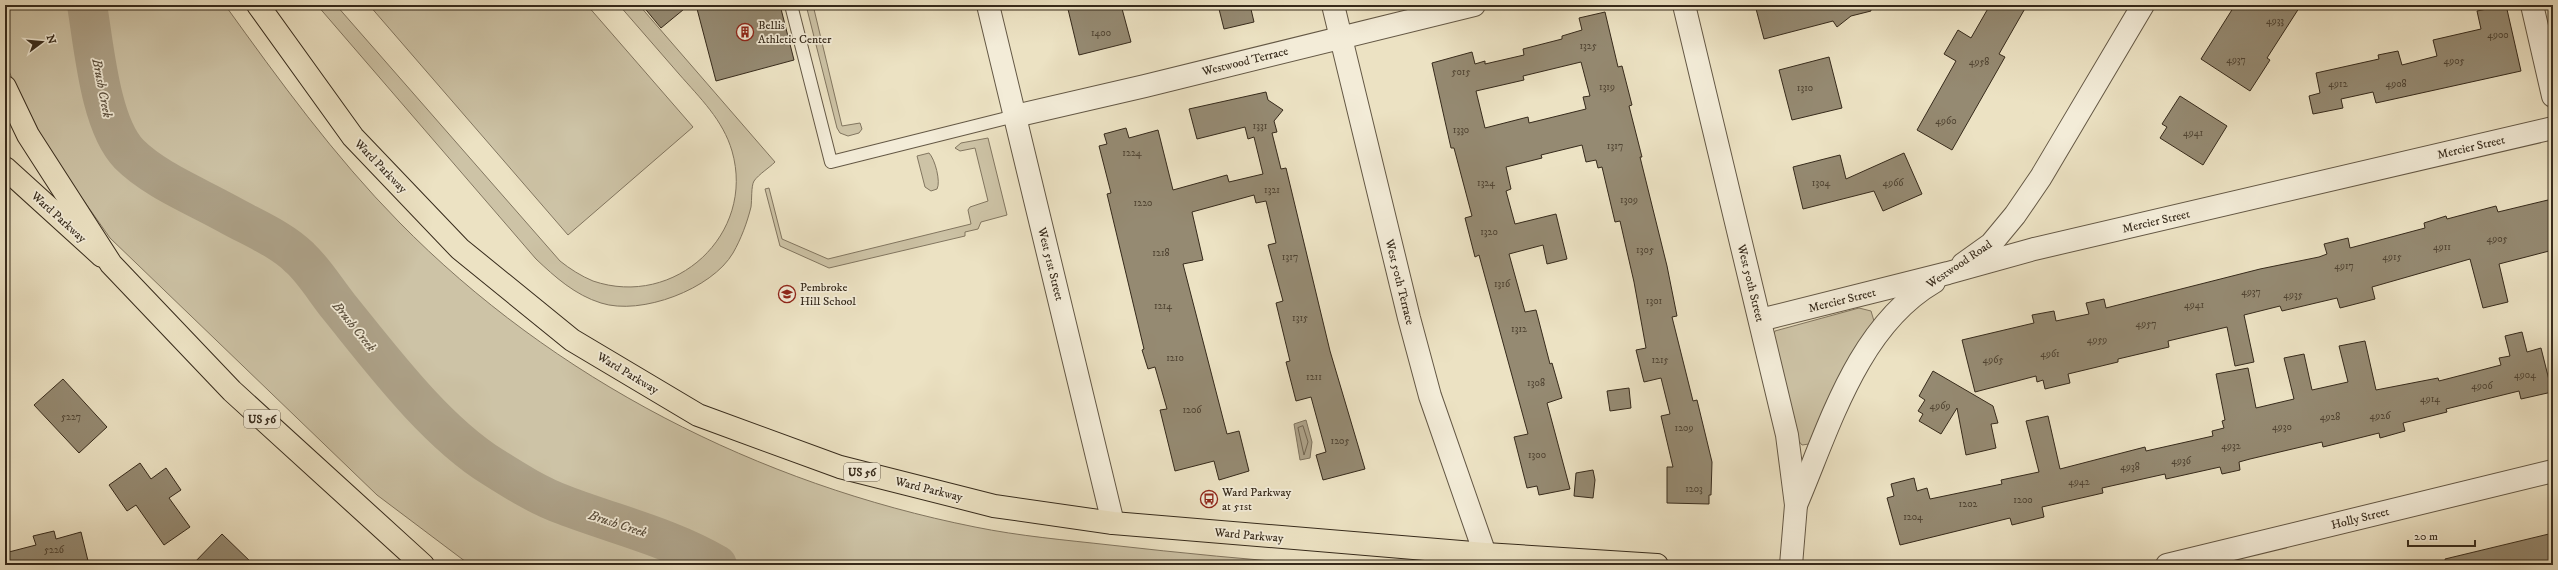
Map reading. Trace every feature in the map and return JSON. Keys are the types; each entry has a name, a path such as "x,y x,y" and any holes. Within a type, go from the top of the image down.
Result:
{"main road":[{"name":"Ward Parkway","path":"258,7 353,137 460,249 578,344 698,415 840,467 994,506 1113,523 1485,554 1656,565"},
{"name":"US 56","path":"5,87 28,135 111,264"},
{"name":"Ward Parkway","path":"5,168 111,264 232,391 423,565"}],"street":[{"name":"West 51st Street","path":"988,5 1113,523"},
{"name":"West 50th Terrace","path":"1333,5 1408,318 1430,396 1485,554"},
{"name":"Westwood Terrace","path":"1015,116 1474,5"},
{"name":"West 50th Street","path":"1684,5 1787,435 1796,505 1791,565"},
{"name":"Westwood Road","path":"1796,505 1847,387 1888,319 1916,293 1948,274 1991,244 2015,215 2041,177 2143,5"},
{"path":"2532,5 2553,96"},
{"name":"Mercier Street","path":"1760,320 1948,274 2034,250 2553,128"},
{"name":"Holly Street","path":"2167,565 2553,471"}],"lane":[{"path":"791,5 831,162 1015,116"}],"shaded area":[{"path":"5,5 225,5 308,117 352,171 399,222 459,279 524,330 592,377 664,418 739,453 816,483 895,508 975,527 1076,541 1216,556 1323,565 470,565 377,495 110,238 53,157 17,91 5,61"},
{"path":"317,5 336,5 560,261 584,277 593,281 624,287 653,284 679,274 702,258 720,236 732,210 736,182 732,151 717,119 619,5 639,5 775,162 754,181 752,186 751,207 746,225 733,253 723,266 709,278 693,288 655,302 636,306 617,306 592,300 574,290 558,279 536,259"},
{"path":"369,5 587,5 693,127 568,235"},
{"path":"806,5 813,5 842,126 860,123 862,129 859,133 848,136 840,133 837,128"},
{"path":"988,138 1007,215 981,222 978,229 965,232 965,236 829,268 780,246 765,189 769,188 782,239 828,259 971,224 968,210 970,207 988,201 975,148 960,151 955,148 961,143"},
{"path":"929,153 935,165 938,176 937,189 931,191 925,187 917,156"},
{"path":"1859,308 1871,311 1874,321 1841,372 1809,444 1802,445 1797,439 1773,336 1775,331"}],"water":[{"path":"1306,420 1312,442 1310,458 1300,460 1294,424"}],"building":[{"path":"642,5 689,5 661,28"},
{"name":"Bellis Athletic Center","path":"696,5 780,5 794,60 716,81"},
{"path":"1067,5 1121,5 1131,42 1079,55"},
{"path":"1218,5 1250,5 1254,22 1224,29"},
{"path":"1755,5 1870,5 1871,11 1851,16 1837,27 1833,21 1764,39"},
{"path":"1990,5 2027,5 1999,54 2005,57 1952,150 1917,130 1956,61 1944,54 1958,30 1971,38"},
{"path":"2235,5 2301,5 2267,58 2270,60 2250,91 2201,59"},
{"path":"2506,5 2521,71 2376,103 2373,92 2341,99 2343,108 2313,114 2309,96 2320,93 2316,73 2379,59 2378,55 2398,51 2402,65 2437,56 2433,40 2481,29 2477,11"},
{"path":"1605,12 1618,67 1622,66 1632,105 1629,106 1642,157 1640,157 1667,266 1677,316 1672,317 1693,401 1697,400 1712,462 1711,495 1709,495 1709,504 1667,503 1667,467 1673,467 1661,416 1670,414 1661,378 1644,382 1636,350 1646,348 1634,282 1620,221 1615,222 1602,167 1598,168 1596,160 1586,162 1582,145 1541,155 1542,158 1506,167 1511,189 1506,191 1515,224 1556,214 1567,259 1547,264 1543,245 1509,254 1525,312 1536,310 1550,364 1552,363 1562,398 1547,403 1570,489 1539,495 1537,486 1527,488 1514,437 1528,434 1479,255 1475,257 1465,218 1472,216 1454,148 1451,148 1432,63 1472,52 1475,64 1485,61 1485,64 1524,55 1523,49 1562,39 1562,36 1582,30 1579,18","holes":["1581,62 1590,96 1583,97 1586,109 1529,123 1528,117 1485,128 1476,91 1524,80 1523,76"]},
{"path":"1829,57 1842,108 1792,120 1779,70"},
{"path":"1266,92 1268,100 1283,110 1274,121 1277,132 1272,133 1281,169 1286,168 1330,351 1365,469 1323,480 1316,455 1326,452 1311,397 1296,401 1286,362 1290,361 1276,303 1283,301 1268,245 1276,243 1266,201 1256,203 1254,195 1192,212 1203,260 1183,264 1227,434 1239,431 1249,471 1219,480 1214,461 1175,471 1160,410 1167,409 1155,367 1148,369 1142,350 1144,349 1107,194 1111,193 1099,146 1107,144 1104,134 1126,128 1129,138 1158,130 1173,190 1227,175 1229,182 1263,174 1254,137 1248,139 1245,127 1197,139 1189,109"},
{"path":"2180,96 2227,126 2203,165 2160,138 2167,127 2162,124"},
{"path":"1904,153 1922,194 1883,211 1874,191 1803,209 1793,167 1840,155 1846,179"},
{"path":"2548,200 2553,217 2553,250 2499,264 2508,302 2483,308 2470,259 2372,287 2375,299 2340,308 2337,298 2282,311 2280,306 2244,315 2254,362 2235,366 2227,327 2168,341 2169,347 2118,359 2118,362 2068,374 2070,383 2045,389 2043,380 2037,382 2036,376 1975,392 1962,340 2034,323 2032,315 2054,311 2056,321 2089,314 2086,303 2104,299 2106,308 2260,269 2319,257 2327,254 2324,244 2348,238 2350,248 2425,228 2424,223 2446,216 2447,219 2496,206 2498,212"},
{"path":"2522,332 2527,352 2541,348 2552,392 2521,399 2519,391 2446,409 2447,412 2403,423 2405,431 2380,438 2379,433 2323,447 2322,442 2239,462 2240,470 2222,474 2220,467 2166,479 2165,474 2102,488 2103,493 2042,507 2044,517 2012,525 2010,518 1900,545 1887,498 1894,496 1891,484 1914,478 1917,491 1927,488 1930,499 2002,484 2001,480 2039,472 2026,421 2048,416 2060,469 2145,447 2146,451 2213,436 2212,431 2224,428 2222,421 2225,420 2216,374 2248,368 2256,408 2294,399 2284,358 2304,354 2312,390 2348,382 2339,346 2365,341 2376,390 2438,378 2439,381 2501,365 2499,358 2510,356 2505,336"},
{"path":"1933,371 1993,406 1998,423 1991,424 1996,448 1966,455 1957,408 1941,434 1919,421 1923,414 1918,411 1925,400 1919,396"},
{"path":"63,379 107,427 79,453 34,405"},
{"path":"1629,388 1631,408 1610,411 1607,391"},
{"path":"140,463 151,479 166,468 181,490 169,498 190,527 164,545 136,505 127,511 109,485"},
{"path":"1593,470 1595,480 1593,498 1574,496 1576,473"},
{"path":"54,531 56,539 81,532 89,565 5,565 5,553 36,545 33,536"},
{"path":"2553,533 2553,562 2542,565 2446,565 2445,559"},
{"path":"222,534 254,565 192,565"}],"waterway":[{"name":"Brush Creek","path":"87,5 100,84 111,124 119,141 129,154 139,163 163,180 266,234 292,251 311,269 339,307 410,393 430,415 471,452 527,488 545,497 661,539 699,555 717,565"}],"place":[{"name":"Bellis Athletic Center","path":"745,32"},
{"name":"Pembroke Hill School","path":"787,294"},
{"name":"Ward Parkway at 51st","path":"1209,499"}]}
